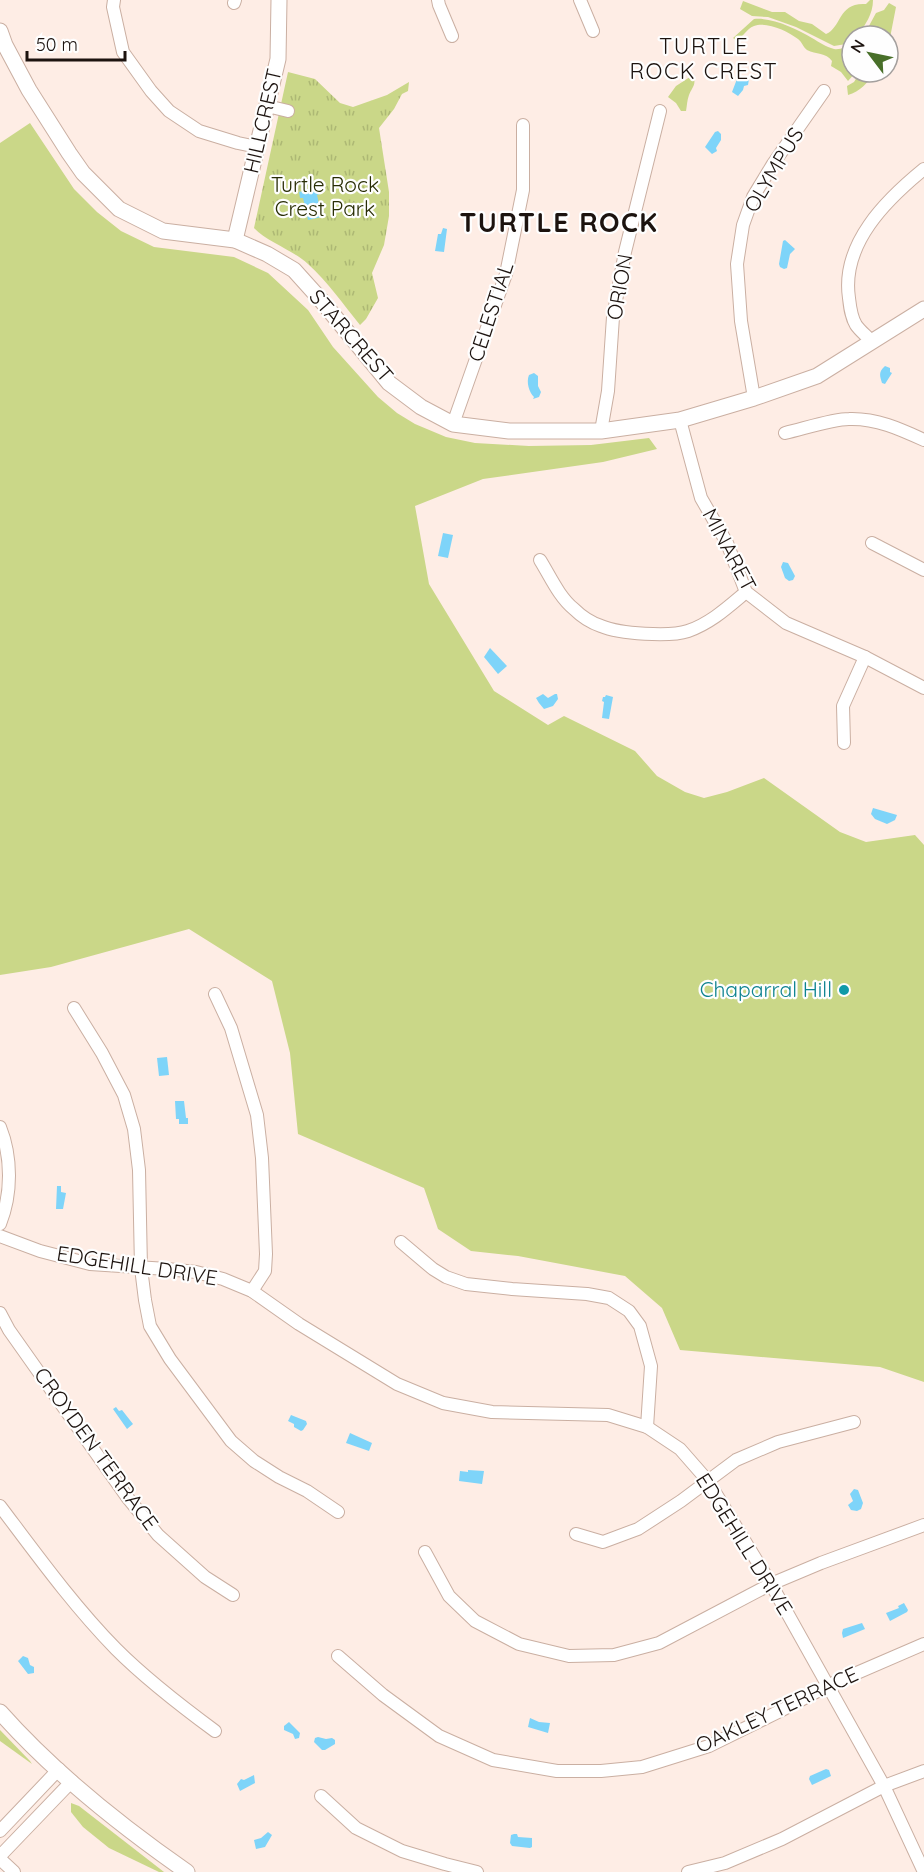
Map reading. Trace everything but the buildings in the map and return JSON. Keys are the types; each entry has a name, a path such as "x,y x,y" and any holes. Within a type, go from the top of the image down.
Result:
{"street":[{"path":"114,0 113,7 123,52 151,91 169,111 200,131 257,147"},
{"name":"HILLCREST","path":"235,240 278,59 279,0"},
{"path":"438,0 452,36"},
{"path":"580,0 593,31"},
{"name":"STARCREST","path":"0,31 28,90 78,167 119,209 163,231 235,240 267,254 294,270 389,383 421,407 453,424 509,430 602,431 680,420 754,398 817,375 924,309"},
{"name":"OLYMPUS","path":"754,398 741,321 737,264 743,225 758,188 824,91"},
{"path":"267,106 288,111"},
{"name":"ORION","path":"602,431 608,391 613,317 625,252 660,111"},
{"name":"CELESTIAL","path":"453,424 506,274 523,190 524,125"},
{"path":"872,342 856,325 851,312 848,289 852,261 864,232 886,204 924,169"},
{"path":"785,433 848,418 894,426 924,440"},
{"name":"MINARET","path":"680,420 702,498 727,543 746,592 786,623 865,657 924,688"},
{"path":"872,543 924,570"},
{"path":"540,560 560,594 573,609 602,627 621,631 662,634 687,631 706,623 746,592"},
{"path":"844,743 843,706 865,657"},
{"path":"215,994 231,1028 257,1115 266,1208 267,1254 265,1271 252,1291"},
{"path":"74,1008 102,1053 123,1095 134,1129 139,1170 141,1268 150,1326 170,1359 231,1441 254,1461 307,1491 338,1512"},
{"path":"0,1127 9,1166 8,1195 0,1224"},
{"name":"EDGEHILL DRIVE","path":"0,1236 40,1251 90,1264 196,1272 223,1279 252,1291 299,1324 397,1384 443,1403 492,1412 608,1415 647,1428 680,1449 708,1481 829,1684 884,1786 924,1872"},
{"path":"401,1242 433,1269 466,1284 512,1290 587,1294 609,1299 628,1311 640,1326 651,1366 647,1428"},
{"name":"CROYDEN TERRACE","path":"0,1313 115,1481 158,1535 204,1577 234,1594"},
{"path":"576,1534 603,1542 638,1529 736,1460 778,1442 854,1422"},
{"path":"0,1506 56,1580 116,1649 180,1705 215,1731"},
{"path":"425,1552 449,1596 475,1621 519,1644 569,1656 614,1655 659,1643 771,1584 924,1525"},
{"name":"OAKLEY TERRACE","path":"338,1656 383,1695 438,1737 493,1760 558,1771 601,1771 642,1767 708,1746 829,1684 924,1644"},
{"path":"0,1712 13,1727 72,1781 135,1834 188,1872"},
{"path":"0,1831 59,1769"},
{"path":"688,1872 725,1863 782,1839 884,1786 924,1770"},
{"path":"14,1872 0,1857 72,1781"},
{"path":"321,1796 356,1828 365,1833 402,1851 477,1872"}],"green space":[{"path":"873,0 872,10 865,24 840,24 840,45 834,46 796,27 768,17 752,16 740,9 743,1 772,12 785,12 799,21 812,24 826,34 850,7"},
{"path":"889,3 896,7 893,24 870,24 876,13 884,10"},
{"path":"754,19 784,24 825,46 840,49 840,71 831,66 832,61 827,56 810,52 794,36 771,26 754,26 739,39 733,38"},
{"name":"Turtle Rock Crest Park","path":"288,72 315,79 340,103 353,107 387,95 409,82 408,91 402,94 379,128 389,192 389,216 384,245 372,273 378,298 360,325 308,264 254,228"},
{"path":"693,75 694,84 688,97 686,111 681,111 668,97 676,86"},
{"path":"850,84 866,84 848,95 847,86"},
{"path":"30,123 74,189 97,212 121,231 154,247 234,257 268,273 308,310 333,347 378,397 415,424 446,437 475,443 529,446 591,445 649,438 657,449 603,462 483,479 415,506 429,584 494,691 548,725 564,716 635,751 657,776 685,792 704,798 764,778 840,832 866,842 915,835 924,845 924,1382 880,1367 680,1350 662,1308 625,1276 518,1256 471,1251 438,1229 424,1188 298,1134 290,1053 272,981 189,929 51,967 0,975 0,143"},
{"path":"0,1730 30,1761 32,1764 0,1741"},
{"path":"71,1803 79,1806 164,1872 159,1872 109,1848 83,1827 71,1812"}],"water":[{"path":"745,77 749,79 748,85 744,86 738,96 732,92 737,79 741,80"},
{"path":"718,131 721,134 721,140 716,148 717,151 712,154 705,147"},
{"path":"319,187 320,194 317,195 322,217 308,220 303,198 300,198 299,192"},
{"path":"443,228 447,229 444,252 435,251 438,234 441,234"},
{"path":"785,240 795,249 790,254 787,268 784,269 779,264"},
{"path":"885,366 890,368 892,373 885,384 882,383 880,374"},
{"path":"534,373 538,376 538,386 541,392 539,397 533,399 528,381 529,375"},
{"path":"443,533 453,535 448,558 438,556"},
{"path":"783,562 788,563 795,576 793,580 789,581 785,578 781,567"},
{"path":"490,648 507,666 498,674 484,657"},
{"path":"543,694 548,698 557,694 558,699 553,706 544,709 536,698"},
{"path":"606,695 613,697 609,719 602,718 604,702 602,701"},
{"path":"873,808 897,815 895,820 887,824 875,819 871,814"},
{"path":"167,1057 169,1075 159,1076 157,1058"},
{"path":"175,1101 184,1101 188,1124 179,1124 179,1119 176,1119"},
{"path":"57,1186 61,1186 61,1192 66,1193 63,1209 56,1209"},
{"path":"116,1407 119,1411 122,1410 133,1424 127,1429 113,1409"},
{"path":"291,1415 306,1421 307,1424 303,1430 294,1427 294,1424 288,1421"},
{"path":"350,1433 372,1443 369,1451 346,1443"},
{"path":"468,1470 484,1471 482,1484 459,1481 460,1471 468,1472"},
{"path":"854,1489 858,1490 863,1503 861,1509 857,1511 851,1510 848,1505 853,1501 850,1494"},
{"path":"904,1603 907,1612 890,1621 886,1613 899,1608 898,1606"},
{"path":"862,1623 865,1629 843,1638 843,1629"},
{"path":"23,1656 28,1658 30,1665 34,1667 34,1673 28,1674 18,1661"},
{"path":"530,1718 550,1723 548,1733 528,1727"},
{"path":"289,1722 300,1733 299,1738 295,1739 293,1734 284,1730 284,1726"},
{"path":"318,1737 332,1738 335,1744 322,1750 314,1742"},
{"path":"826,1769 829,1770 831,1776 812,1785 810,1776"},
{"path":"254,1775 255,1783 240,1791 237,1784 241,1779 244,1780"},
{"path":"268,1832 272,1835 265,1847 256,1849 254,1840"},
{"path":"511,1835 518,1837 532,1838 532,1847 512,1846"}],"place":[{"name":"Chaparral Hill","path":"844,990"}],"district":[{"name":"TURTLE ROCK CREST","path":"704,58"},
{"name":"TURTLE ROCK","path":"559,223"}]}
